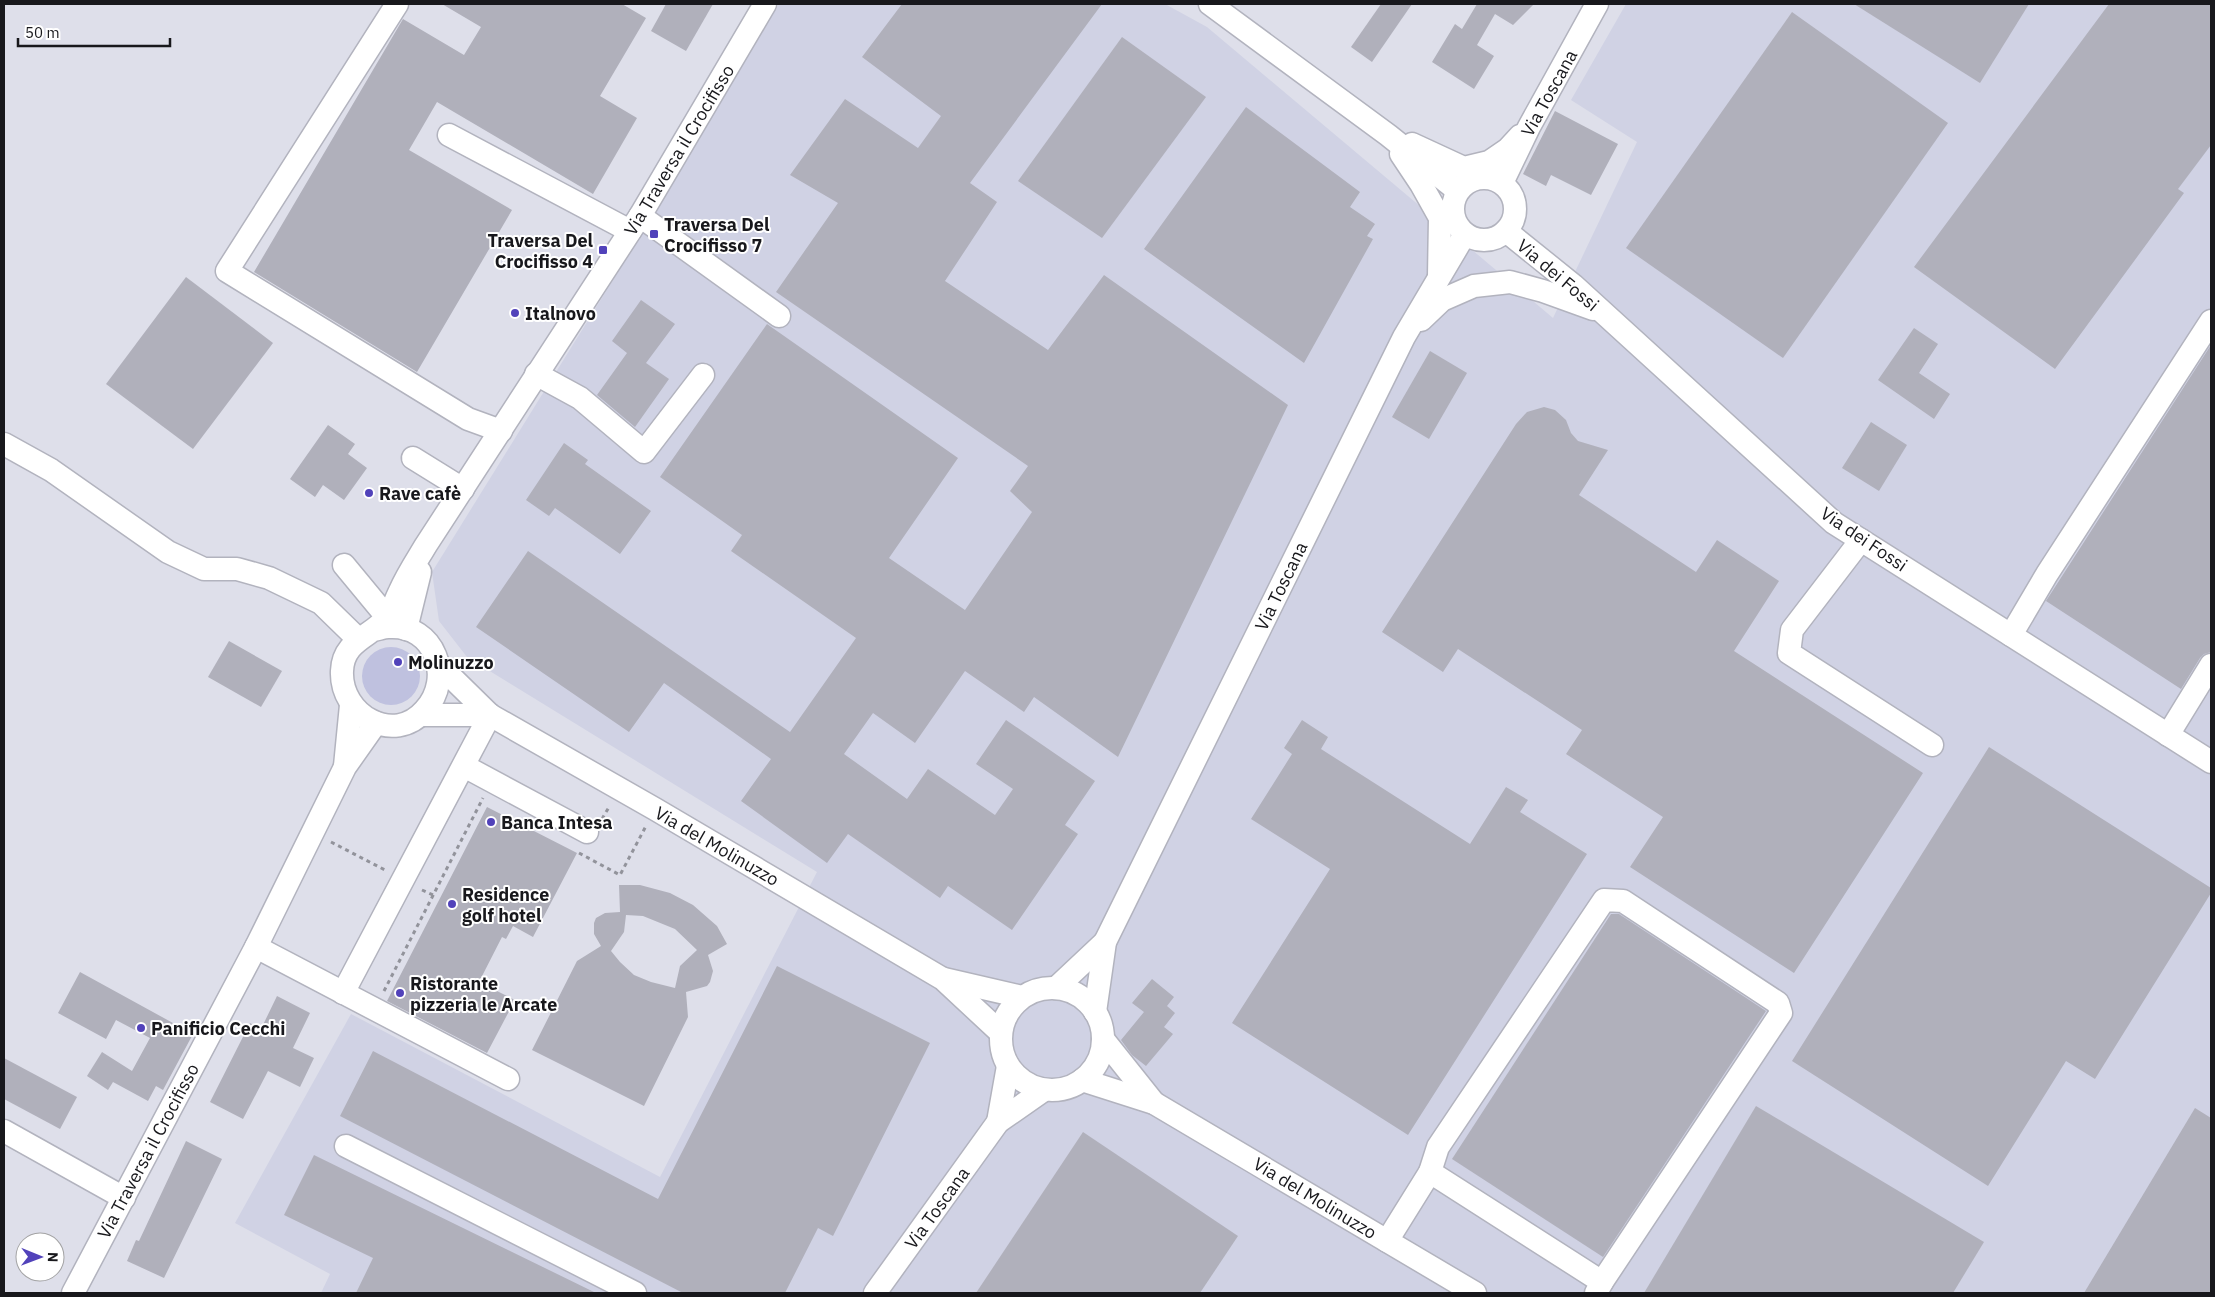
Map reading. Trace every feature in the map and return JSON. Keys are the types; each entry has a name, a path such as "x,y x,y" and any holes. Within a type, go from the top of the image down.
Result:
{"street":[{"path":"397,4 227,271 468,419 501,431"},
{"name":"Via Traversa il Crocifisso","path":"345,767 351,705 344,692 342,668 345,657 373,628 635,224 765,4"},
{"path":"1210,4 1388,135 1458,191"},
{"name":"Via Toscana","path":"1502,183 1529,126 1598,4"},
{"path":"1388,135 1464,168 1489,162 1508,149 1529,126"},
{"path":"449,135 635,224 779,316"},
{"path":"1388,135 1421,184 1440,218 1439,276"},
{"path":"1483,177 1502,183 1509,189 1516,206 1515,215 1506,231 1491,240 1473,238 1465,234 1454,219 1454,200 1458,191 1465,184 1483,177"},
{"name":"Via dei Fossi","path":"1506,231 1573,285 1834,523 2211,762"},
{"name":"Via Toscana","path":"1095,1012 1105,942 1404,337 1465,234"},
{"path":"1404,337 1442,300 1474,286 1510,282 1543,291 1603,313"},
{"path":"2011,635 2047,574 2211,321"},
{"path":"536,374 580,398 644,452 704,375"},
{"path":"4,444 51,470 168,552 204,569 237,569 269,578 373,628 390,626 406,629 420,636 432,648 439,664 440,675 437,693 433,702 421,715 411,721 394,726 376,723 363,717 351,705"},
{"path":"414,458 463,489"},
{"path":"1861,540 1792,630 1789,653 1932,745"},
{"name":"Via Traversa il Crocifisso","path":"406,629 426,545"},
{"path":"344,565 373,628"},
{"name":"Via del Molinuzzo","path":"439,664 490,716 655,809 942,979 1001,1033"},
{"path":"2168,735 2211,665"},
{"name":"Via del Molinuzzo","path":"421,715 490,716"},
{"path":"343,992 490,716"},
{"name":"Via Traversa il Crocifisso","path":"73,1293 256,947 345,767 376,723"},
{"path":"464,766 587,832"},
{"path":"1387,1241 1430,1172 1438,1147 1604,900 1623,901 1778,1003 1781,1013 1599,1288 1430,1172"},
{"name":"Via Toscana","path":"1056,988 1105,942"},
{"path":"256,947 508,1079"},
{"name":"Via del Molinuzzo","path":"942,979 1022,997"},
{"path":"1056,988 1072,992 1095,1012 1101,1025 1103,1039 1100,1055 1093,1069 1082,1080 1070,1087 1044,1090 1024,1082 1008,1066 1002,1050 1001,1033 1004,1019 1022,997 1033,991 1056,988"},
{"name":"Via del Molinuzzo","path":"1103,1039 1154,1103"},
{"name":"Via Toscana","path":"998,1122 1008,1066"},
{"name":"Via del Molinuzzo","path":"1082,1080 1154,1103 1475,1293"},
{"name":"Via Toscana","path":"876,1293 998,1122 1044,1090"},
{"path":"4,1131 124,1198"},
{"path":"346,1146 636,1293"}],"path":[{"path":"375,1009 492,781"},
{"path":"312,833 433,895"}],"shaded area":[{"path":"779,4 1165,4 1207,27 1553,318 1637,142 1571,100 1626,4 2211,4 2211,1293 321,1293 330,1274 235,1223 351,1014 660,1177 817,872 467,657 439,621 432,572 644,230"},
{"path":"385,647 397,647 412,655 420,670 420,682 412,697 397,705 385,705 370,697 362,682 362,670 370,655"}],"building":[{"path":"442,4 622,4 646,18 600,96 637,118 593,194 437,102 409,150 512,210 417,372 254,272 403,19 464,55 481,27"},
{"path":"666,4 713,4 686,51 651,31"},
{"path":"902,4 1102,4 970,183 997,202 945,281 1048,350 1104,275 1288,405 1118,757 1034,697 1024,712 965,671 915,743 873,713 844,754 907,799 928,769 995,815 1013,789 976,764 1006,720 1095,781 1065,825 1078,834 1012,930 948,886 940,898 848,834 827,863 741,801 771,759 664,683 629,732 476,627 528,551 790,732 856,638 731,551 742,535 660,477 767,324 958,458 889,558 965,610 1032,512 1010,491 1028,466 776,292 838,203 790,175 845,99 918,148 941,116 862,57"},
{"path":"1381,4 1412,4 1372,62 1351,47"},
{"path":"1477,4 1534,4 1513,25 1495,14 1477,45 1494,56 1474,89 1432,62 1455,24 1462,29"},
{"path":"1854,4 2029,4 1980,83"},
{"path":"2109,4 2211,4 2211,145 2178,189 2184,193 2055,369 1914,267"},
{"path":"1792,12 1948,123 1783,358 1626,248"},
{"path":"1122,37 1206,97 1102,238 1018,181"},
{"path":"1246,107 1360,192 1350,207 1375,224 1367,236 1373,239 1304,363 1144,249"},
{"path":"1555,111 1618,144 1591,195 1551,175 1546,186 1523,174"},
{"path":"186,277 273,343 193,449 106,384"},
{"path":"641,300 675,324 646,363 669,379 635,427 597,395 627,353 612,341"},
{"path":"1914,328 1938,344 1919,373 1950,394 1934,419 1878,380"},
{"path":"2211,345 2211,652 2204,654 2200,658 2181,689 2046,601"},
{"path":"1430,351 1467,373 1429,439 1392,417"},
{"path":"1544,407 1555,410 1566,420 1571,433 1578,441 1608,450 1579,495 1696,572 1717,540 1779,581 1734,651 1923,773 1794,973 1630,867 1663,817 1566,754 1582,730 1458,649 1443,672 1382,632 1516,424 1527,412"},
{"path":"1871,422 1907,445 1879,491 1842,468"},
{"path":"328,425 355,444 348,454 367,468 344,500 323,485 315,497 290,479"},
{"path":"564,443 588,460 585,464 651,511 620,554 555,508 549,516 526,500"},
{"path":"229,641 282,671 261,707 208,677"},
{"path":"1302,720 1328,737 1321,749 1470,844 1506,787 1528,800 1520,812 1587,854 1408,1135 1232,1023 1330,869 1251,819 1292,754 1284,748"},
{"path":"1989,747 2211,888 2211,893 2095,1079 2066,1061 1988,1186 1792,1061"},
{"path":"487,807 577,853 533,937 513,926 506,939 502,937 479,982 515,1000 487,1053 387,1001"},
{"path":"619,885 640,885 670,893 693,905 717,926 727,944 708,955 713,971 707,986 686,992 688,1017 644,1106 532,1050 577,961 601,946 594,934 596,918 605,913 620,912","holes":["626,915 643,916 675,929 697,950 680,966 675,988 651,982 634,975 611,951 624,932"]},
{"path":"1611,914 1619,914 1766,1011 1603,1257 1452,1159"},
{"path":"777,966 930,1043 833,1236 818,1228 785,1293 683,1293 340,1116 373,1051 658,1199"},
{"path":"80,972 193,1034 163,1090 156,1086 148,1101 113,1082 108,1090 87,1076 102,1052 132,1071 150,1038 116,1020 106,1039 58,1013"},
{"path":"1152,979 1174,997 1167,1006 1175,1013 1164,1027 1173,1034 1146,1066 1132,1055 1121,1040 1144,1012 1132,1003"},
{"path":"277,996 310,1013 293,1048 314,1058 300,1087 268,1071 243,1119 210,1102 250,1023 261,1029"},
{"path":"4,1058 77,1097 60,1129 4,1099"},
{"path":"1756,1106 1984,1242 1953,1293 1644,1293"},
{"path":"2195,1108 2211,1118 2211,1293 2084,1293"},
{"path":"1083,1132 1238,1236 1200,1293 976,1293"},
{"path":"186,1141 222,1159 164,1278 127,1261 136,1240 139,1241"},
{"path":"314,1155 596,1293 356,1293 373,1258 284,1215"}],"place":[{"name":"Traversa Del Crocifisso 7","path":"654,234"},
{"name":"Traversa Del Crocifisso 4","path":"603,250"},
{"name":"Italnovo","path":"515,313"},
{"name":"Rave cafè","path":"369,493"},
{"name":"Molinuzzo","path":"398,662"},
{"name":"Banca Intesa","path":"491,822"},
{"name":"Residence golf hotel","path":"452,904"},
{"name":"Ristorante pizzeria le Arcate","path":"400,993"},
{"name":"Panificio Cecchi","path":"141,1028"}]}
